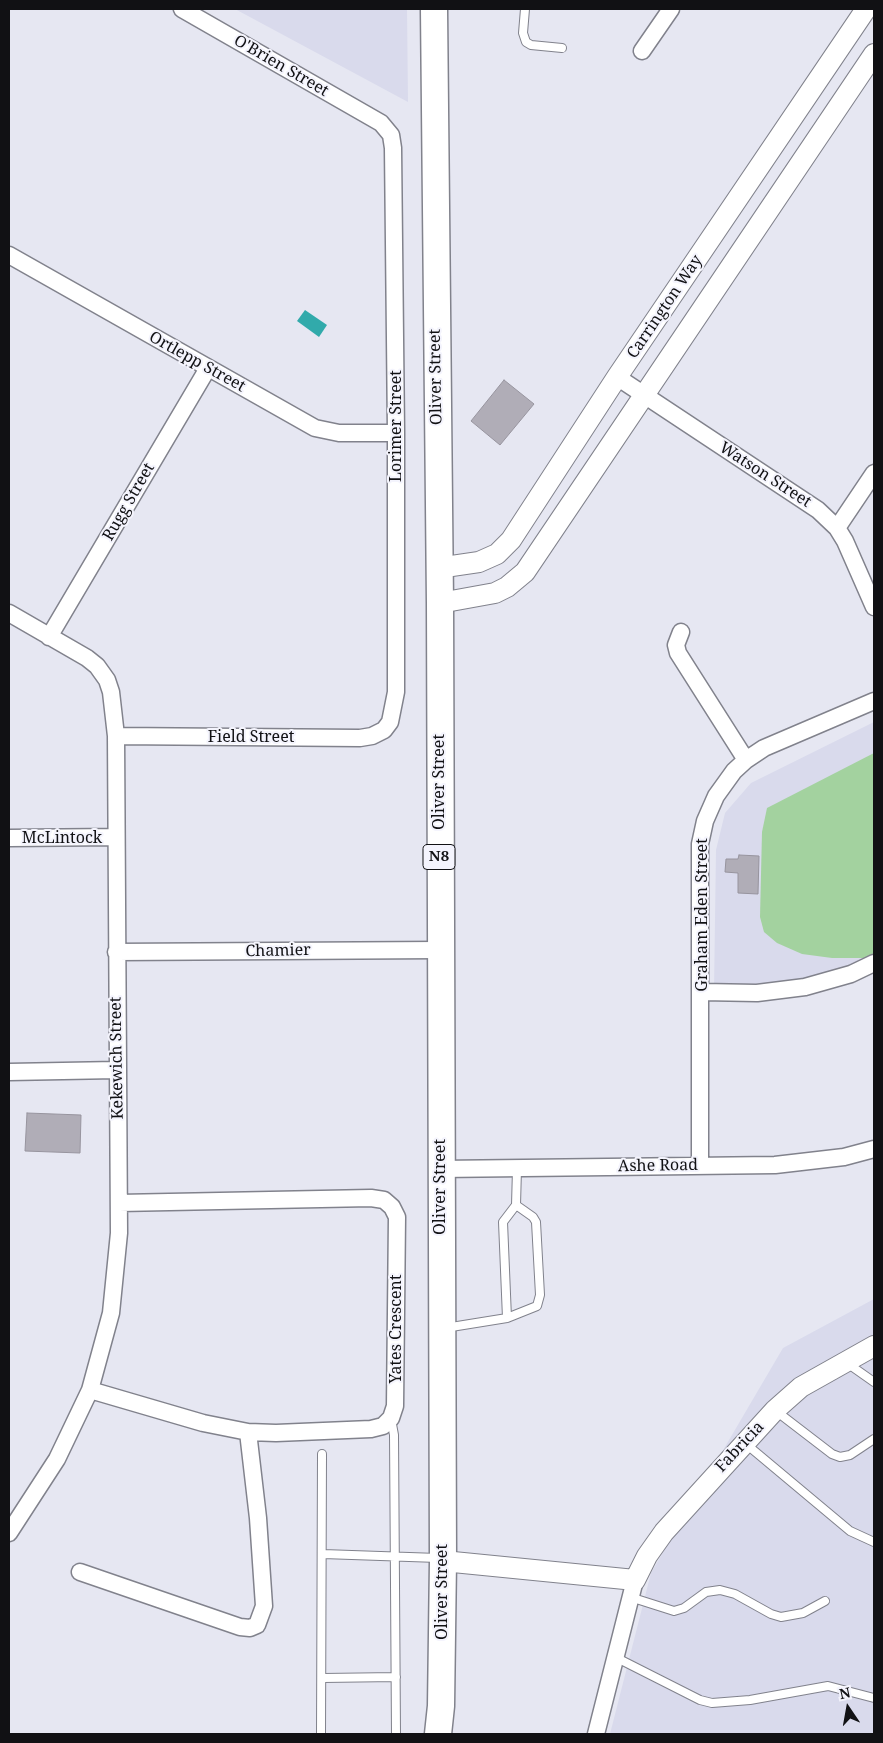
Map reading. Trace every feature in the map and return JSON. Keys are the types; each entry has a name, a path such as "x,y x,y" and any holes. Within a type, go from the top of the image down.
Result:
{"highway":[{"name":"Oliver Street","path":"434,9 438,568 440,603 439,950 443,1560 441,1706 438,1734"},
{"name":"Oliver Street","path":"441,1706 446,1734"}],"street":[{"name":"O'Brien Street","path":"182,9 381,123"},
{"path":"642,52 672,9"},
{"name":"Carrington Way","path":"438,568 479,562 497,554 511,540 617,377 866,9"},
{"name":"Carrington Way","path":"440,603 495,593 507,587 525,572 874,54"},
{"name":"Lorimer Street","path":"381,123 391,136 393,148 396,433 396,692 390,722 384,730"},
{"name":"Ortlepp Street","path":"9,255 315,428 339,433 396,433"},
{"name":"Rugg Street","path":"49,637 208,368"},
{"name":"Watson Street","path":"617,377 818,510 837,528 845,541 874,607"},
{"path":"837,528 874,473"},
{"name":"Kekewich Street","path":"9,613 87,658 97,666 107,680 111,692 116,736 116,1070 119,1203 117,1262 111,1313 90,1390 57,1459 9,1533"},
{"path":"681,632 676,644 678,653 746,760"},
{"name":"Graham Eden Street","path":"700,1165 702,992 700,844 705,821 716,796 734,771 746,760 764,748 874,701"},
{"name":"Field Street","path":"116,736 360,738 372,736 384,730"},
{"name":"McLintock","path":"9,838 116,837"},
{"name":"Chamier","path":"116,952 439,950"},
{"path":"702,992 757,993 806,987 851,974 874,963"},
{"path":"9,1072 116,1070"},
{"name":"Ashe Road","path":"440,1170 799,1163 844,1157 874,1149"},
{"name":"Yates Crescent","path":"119,1203 371,1198 384,1200 392,1207 396,1217 395,1406 391,1418"},
{"name":"Fabricia","path":"596,1734 633,1588 647,1556 664,1532 775,1410 801,1387 874,1346"},
{"path":"90,1390 203,1423 248,1432 276,1433 355,1430 383,1426 391,1418"},
{"path":"80,1572 240,1627 250,1628 257,1625 264,1606 258,1518 248,1432"},
{"path":"443,1560 633,1588"}],"lane":[{"path":"525,9 523,32 526,42 531,45 562,48"},
{"path":"507,1318 503,1222 516,1205 517,1169"},
{"path":"441,1329 507,1318 537,1306 539,1300 536,1222 533,1217 516,1205"},
{"path":"845,1362 874,1382"},
{"path":"775,1410 832,1454 840,1457 850,1455 874,1439"},
{"path":"391,1418 394,1435 396,1734"},
{"path":"744,1442 850,1531 874,1542"},
{"path":"321,1734 323,1678 322,1454"},
{"path":"323,1554 395,1556 443,1560"},
{"path":"633,1588 674,1611 684,1608 706,1592 720,1590 735,1594 771,1614 781,1617 804,1613 825,1601"},
{"path":"616,1657 700,1700 712,1703 750,1700 828,1686 874,1698"},
{"path":"323,1678 396,1677"}],"shaded area":[{"path":"235,9 407,9 408,102"},
{"path":"874,722 874,957 815,981 714,991 716,850 725,813 751,783"},
{"path":"874,1299 874,1734 610,1734 651,1573 783,1348"}],"green space":[{"path":"874,753 874,953 865,958 832,958 802,954 777,943 764,932 760,917 762,832 767,808"}],"water":[{"path":"305,310 327,325 319,337 297,321"}],"building":[{"path":"504,380 534,404 500,445 471,421"},
{"path":"739,855 759,856 758,894 738,893 738,873 725,872 726,859 738,859"},
{"path":"27,1113 81,1115 80,1153 25,1151"}]}
